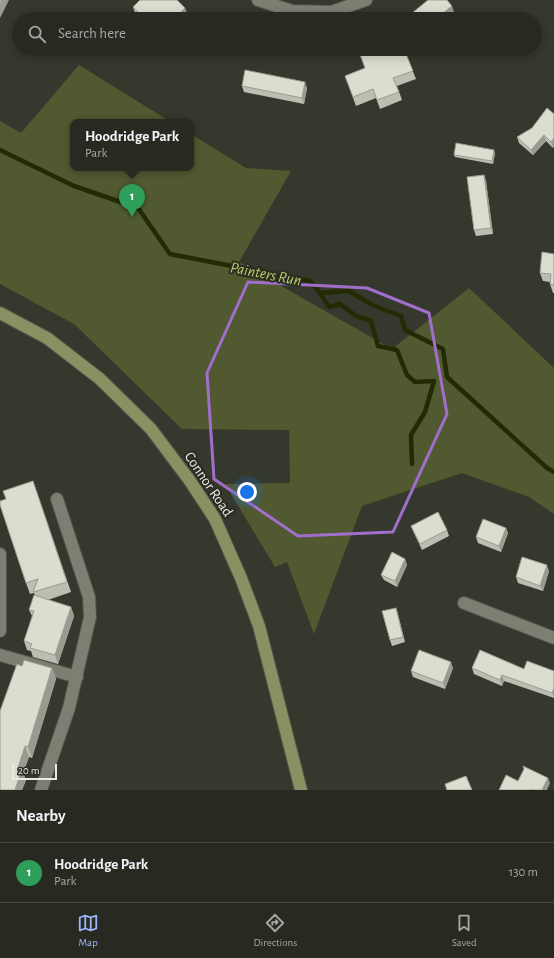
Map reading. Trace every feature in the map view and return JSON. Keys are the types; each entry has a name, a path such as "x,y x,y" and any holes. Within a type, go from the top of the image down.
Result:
{"main road":[{"name":"Connor Road","path":"0,312 47,338 100,379 151,429 215,519 241,578 259,626 301,790"}],"street":[{"path":"258,0 292,11 331,12 366,0"},
{"path":"41,790 77,677 90,617 89,597 57,500"},
{"path":"0,555 0,628"},
{"path":"464,603 554,638"},
{"path":"0,655 77,677"}],"highlighted area":[{"path":"248,282 367,288 429,313 447,414 393,532 298,536 214,479 207,373"}],"green space":[{"path":"79,65 166,119 70,119 70,171 194,171 194,136 246,168 291,171 239,262 392,349 469,288 554,368 554,514 529,497 462,473 362,506 314,634 287,562 275,567 225,484 290,483 289,430 182,429 74,324 0,284 0,121 21,133"}],"building":[{"path":"140,0 177,0 185,8 181,12 138,12 133,7"},
{"path":"428,0 447,0 452,6 445,12 413,12"},
{"path":"361,56 407,56 413,71 393,78 399,92 377,100 373,89 353,97 345,76 365,68"},
{"path":"245,70 305,82 302,98 242,86"},
{"path":"547,108 554,114 554,138 551,142 544,135 531,150 517,137 532,128"},
{"path":"456,143 494,150 492,161 454,155"},
{"path":"484,175 491,228 474,230 467,177"},
{"path":"542,252 554,254 554,285 550,284 551,274 540,273"},
{"path":"33,481 67,582 33,592 38,579 26,583 0,505 0,501 6,499 3,491"},
{"path":"438,512 447,530 420,544 411,526"},
{"path":"483,519 506,528 499,546 476,537"},
{"path":"392,552 405,559 395,581 381,575"},
{"path":"522,557 547,565 540,586 516,577"},
{"path":"34,595 71,607 55,655 30,648 32,644 24,641 34,611 29,610"},
{"path":"396,608 403,637 390,640 382,611"},
{"path":"419,650 451,662 443,683 411,671"},
{"path":"480,650 524,669 527,661 554,671 554,688 552,693 502,675 500,680 472,668"},
{"path":"24,660 52,668 28,747 25,746 18,768 22,769 15,790 0,790 0,711 17,664 22,666"},
{"path":"523,766 548,778 542,790 499,790 506,775 518,781 524,769"},
{"path":"466,776 472,790 447,790 445,784"}],"waterway":[{"name":"Painters Run","path":"0,150 74,186 138,208 170,254 310,281 320,293 349,291 372,305 401,316 405,330 443,349 447,377 547,468 554,472"},
{"path":"320,293 329,307 340,304 356,316 371,321 378,346 397,350 407,375 415,382 434,381 425,412 411,435 412,464"}],"place":[{"name":"Hoodridge Park","path":"132,217"}]}
